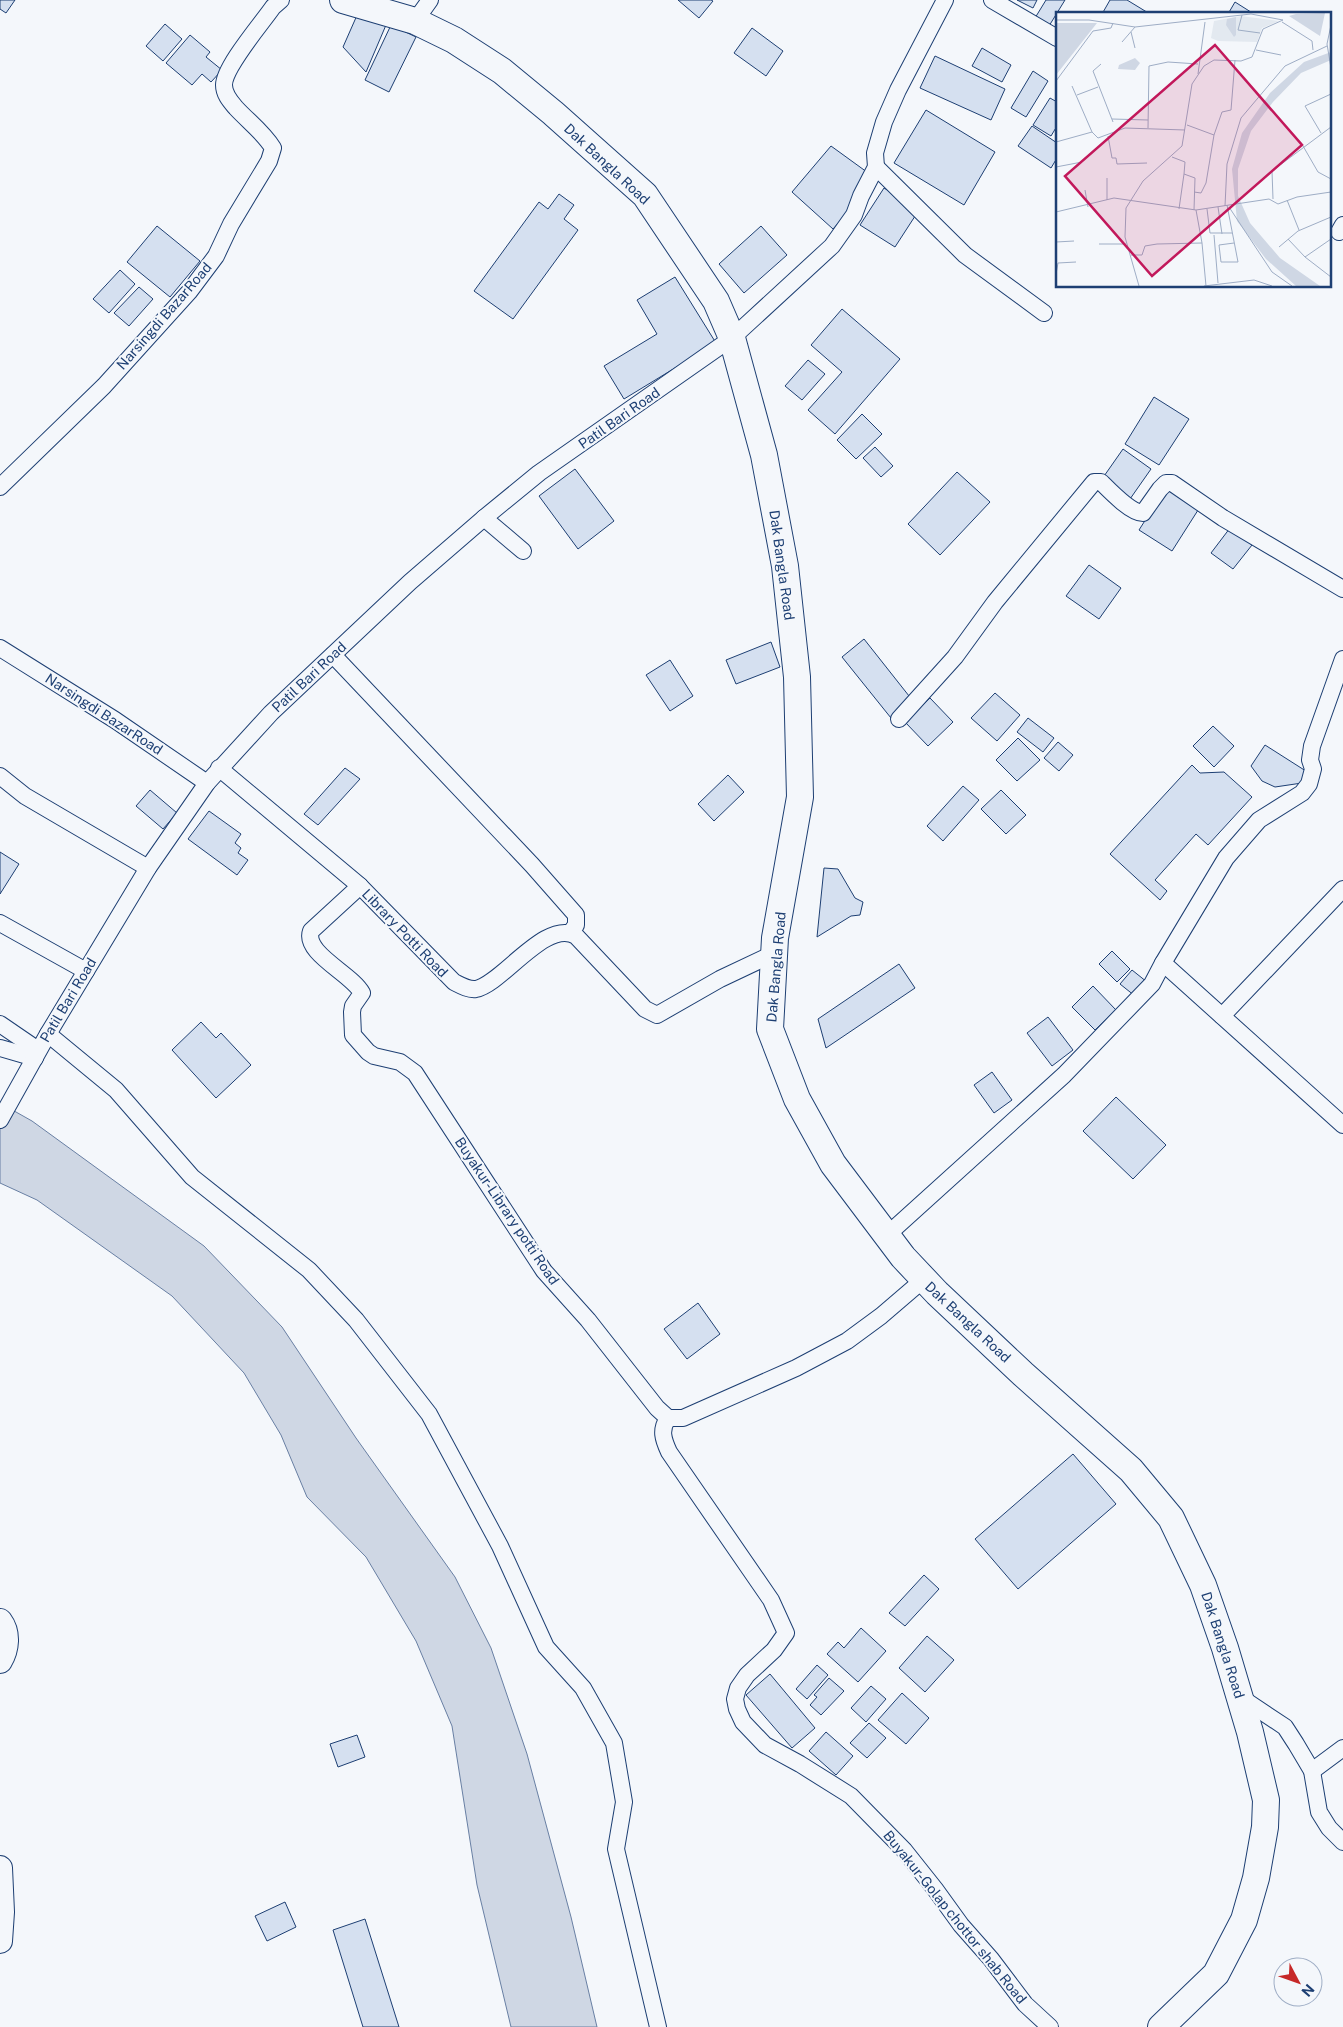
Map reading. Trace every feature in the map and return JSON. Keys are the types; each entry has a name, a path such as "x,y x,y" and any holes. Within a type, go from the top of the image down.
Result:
{"main road":[{"name":"Dak Bangla Road","path":"343,0 415,21 454,40 502,71 553,113 645,196 716,301 732,338 764,455 785,566 797,677 800,798 775,938 770,1029 797,1099 833,1164 886,1236 923,1280 1131,1470 1171,1518 1204,1585 1240,1697 1266,1800 1265,1827 1256,1878 1244,1920 1216,1974 1161,2027"}],"street":[{"name":"Narsingdi BazarRoad","path":"0,486 104,386 188,292 216,256 231,224 270,161 272,148 265,136 227,97 224,85 227,72 273,7 281,0"},
{"path":"415,21 430,0"},
{"path":"945,0 898,90 884,122 875,153 876,167 965,255 1044,313"},
{"path":"992,0 1056,37"},
{"name":"Patil Bari Road","path":"0,1120 48,1034 148,868 207,783 220,768 271,713 410,582 484,518 539,473 732,338 832,246 854,215 861,196 876,167"},
{"path":"899,719 955,657 995,602 1094,482 1101,482 1129,507 1141,513 1143,513 1160,488 1166,483 1172,483 1223,518 1343,589"},
{"path":"484,518 523,551"},
{"name":"Narsingdi BazarRoad","path":"0,648 115,720 207,783"},
{"path":"333,655 532,865 576,915 576,925 570,932 576,936 645,1009 657,1015 720,979 775,953"},
{"path":"886,1236 1064,1074 1152,984 1226,858 1259,820 1302,793 1309,784 1313,769 1310,760 1312,746 1343,659"},
{"name":"Library Potti Road","path":"220,768 360,886 454,982 476,989 485,985 518,958 550,937 570,932"},
{"path":"0,776 24,796 148,868"},
{"name":"Buyakur-Library potti Road","path":"360,886 311,931 309,937 317,952 358,985 362,993 353,1006 353,1035 374,1056 400,1062 415,1074 544,1271 588,1320 657,1408 668,1418"},
{"path":"1222,1016 1343,890"},
{"path":"0,923 86,971"},
{"path":"1163,963 1343,1125"},
{"path":"0,1024 35,1058"},
{"path":"48,1034 116,1090 192,1177 309,1270 356,1320 429,1414 500,1546 546,1647 583,1688 614,1743 624,1802 616,1848 658,2027"},
{"path":"0,1048 35,1058"},
{"path":"668,1418 683,1418 691,1415 754,1385 796,1368 839,1345 881,1316 923,1280"},
{"name":"Buyakur-Golap chottor shab Road","path":"668,1418 664,1424 662,1437 668,1452 771,1600 786,1633 774,1650 747,1675 738,1688 736,1699 739,1716 748,1730 765,1745 800,1764 850,1796 904,1850 961,1925 991,1959 1026,2004 1050,2027"},
{"path":"0,1621 4,1627 6,1645 0,1662"},
{"path":"1240,1697 1285,1727 1312,1771 1319,1812 1329,1828 1343,1842"},
{"path":"1312,1771 1343,1748"},
{"path":"0,1868 2,1912 0,1941"}],"shaded area":[{"path":"0,1103 32,1121 204,1246 282,1327 356,1438 455,1577 491,1648 527,1754 571,1917 597,2027 511,2027 477,1885 452,1726 416,1641 366,1557 307,1497 281,1435 244,1373 172,1296 37,1200 0,1183"}],"building":[{"path":"0,0 15,0 6,13 0,9"},
{"path":"678,0 711,0 713,1 699,18"},
{"path":"1017,0 1037,0 1033,8"},
{"path":"1046,0 1065,0 1049,26 1035,18"},
{"path":"1110,0 1127,0 1147,12 1103,12"},
{"path":"1235,2 1251,12 1229,12"},
{"path":"358,13 386,25 366,72 343,47"},
{"path":"165,24 182,39 163,61 146,46"},
{"path":"391,25 416,37 389,92 365,80"},
{"path":"752,28 783,51 766,76 734,53"},
{"path":"190,35 210,52 206,57 222,70 211,82 202,74 192,85 166,63"},
{"path":"982,48 1011,65 1002,82 972,66"},
{"path":"935,56 1005,89 991,120 920,88"},
{"path":"1033,71 1048,81 1026,117 1011,108"},
{"path":"1050,98 1056,101 1056,128 1051,136 1033,125"},
{"path":"926,110 995,152 964,205 894,163"},
{"path":"1032,126 1056,142 1056,160 1051,168 1018,146"},
{"path":"831,146 871,175 851,209 833,229 792,192"},
{"path":"884,188 919,210 895,247 860,225"},
{"path":"559,194 574,205 564,219 578,230 513,319 474,291 539,202 548,209"},
{"path":"157,226 200,261 170,297 127,262"},
{"path":"761,226 787,255 744,293 719,264"},
{"path":"120,270 135,284 109,313 93,299"},
{"path":"675,277 716,343 624,399 604,366 657,334 637,300"},
{"path":"139,287 153,299 129,326 114,313"},
{"path":"842,309 900,359 835,434 808,410 842,372 811,345"},
{"path":"808,360 825,374 802,400 785,386"},
{"path":"1154,397 1189,419 1159,465 1125,444"},
{"path":"862,414 882,434 856,459 837,440"},
{"path":"875,447 893,466 881,477 863,458"},
{"path":"1123,449 1151,469 1130,499 1102,479"},
{"path":"575,469 614,521 578,549 539,496"},
{"path":"957,472 990,502 940,555 908,524"},
{"path":"1167,486 1200,507 1172,551 1139,530"},
{"path":"1230,528 1252,545 1233,569 1211,553"},
{"path":"1089,565 1121,588 1099,619 1066,596"},
{"path":"864,639 913,701 891,718 842,657"},
{"path":"771,642 780,667 736,684 726,660"},
{"path":"670,660 693,696 670,711 646,675"},
{"path":"995,693 1020,715 997,741 971,718"},
{"path":"930,698 953,722 928,746 905,722"},
{"path":"1028,718 1054,738 1043,752 1017,732"},
{"path":"1213,726 1234,746 1214,767 1193,746"},
{"path":"1018,738 1040,760 1017,781 996,760"},
{"path":"1058,742 1073,755 1059,771 1044,758"},
{"path":"1265,745 1309,773 1302,783 1275,787 1262,781 1251,766"},
{"path":"1192,765 1200,773 1224,772 1252,797 1208,845 1196,834 1155,880 1167,891 1160,900 1110,854"},
{"path":"345,768 360,779 318,825 304,814"},
{"path":"728,775 744,792 714,821 698,804"},
{"path":"963,786 979,800 943,841 927,826"},
{"path":"150,790 177,813 163,829 136,806"},
{"path":"1001,790 1026,815 1006,834 981,809"},
{"path":"209,811 241,834 235,843 241,848 238,853 248,860 237,875 188,839"},
{"path":"0,852 19,864 0,894"},
{"path":"824,868 838,869 855,898 863,902 860,915 851,916 817,937"},
{"path":"1112,951 1130,969 1117,982 1099,964"},
{"path":"899,964 915,988 826,1048 818,1019"},
{"path":"1132,970 1147,982 1135,996 1120,984"},
{"path":"1093,986 1116,1010 1095,1030 1072,1007"},
{"path":"1048,1017 1073,1050 1052,1066 1027,1033"},
{"path":"201,1022 216,1038 221,1033 251,1065 216,1098 172,1050"},
{"path":"992,1072 1012,1100 994,1113 974,1085"},
{"path":"1116,1097 1166,1145 1133,1179 1083,1131"},
{"path":"698,1303 720,1334 687,1359 664,1329"},
{"path":"1073,1454 1116,1504 1018,1589 975,1539"},
{"path":"924,1575 939,1589 905,1626 889,1613"},
{"path":"861,1628 886,1651 858,1682 827,1654 838,1642 844,1648"},
{"path":"927,1636 954,1660 925,1692 899,1668"},
{"path":"817,1665 828,1675 807,1699 796,1689"},
{"path":"770,1674 815,1728 792,1748 746,1695"},
{"path":"829,1678 844,1691 821,1715 810,1705 817,1697 814,1695"},
{"path":"871,1686 886,1699 866,1722 851,1708"},
{"path":"902,1693 929,1718 906,1744 878,1720"},
{"path":"869,1723 886,1738 867,1758 850,1743"},
{"path":"826,1732 853,1756 836,1775 809,1751"},
{"path":"357,1735 365,1757 338,1767 330,1744"},
{"path":"285,1902 296,1927 267,1941 255,1916"},
{"path":"365,1919 399,2027 363,2027 333,1930"}]}
